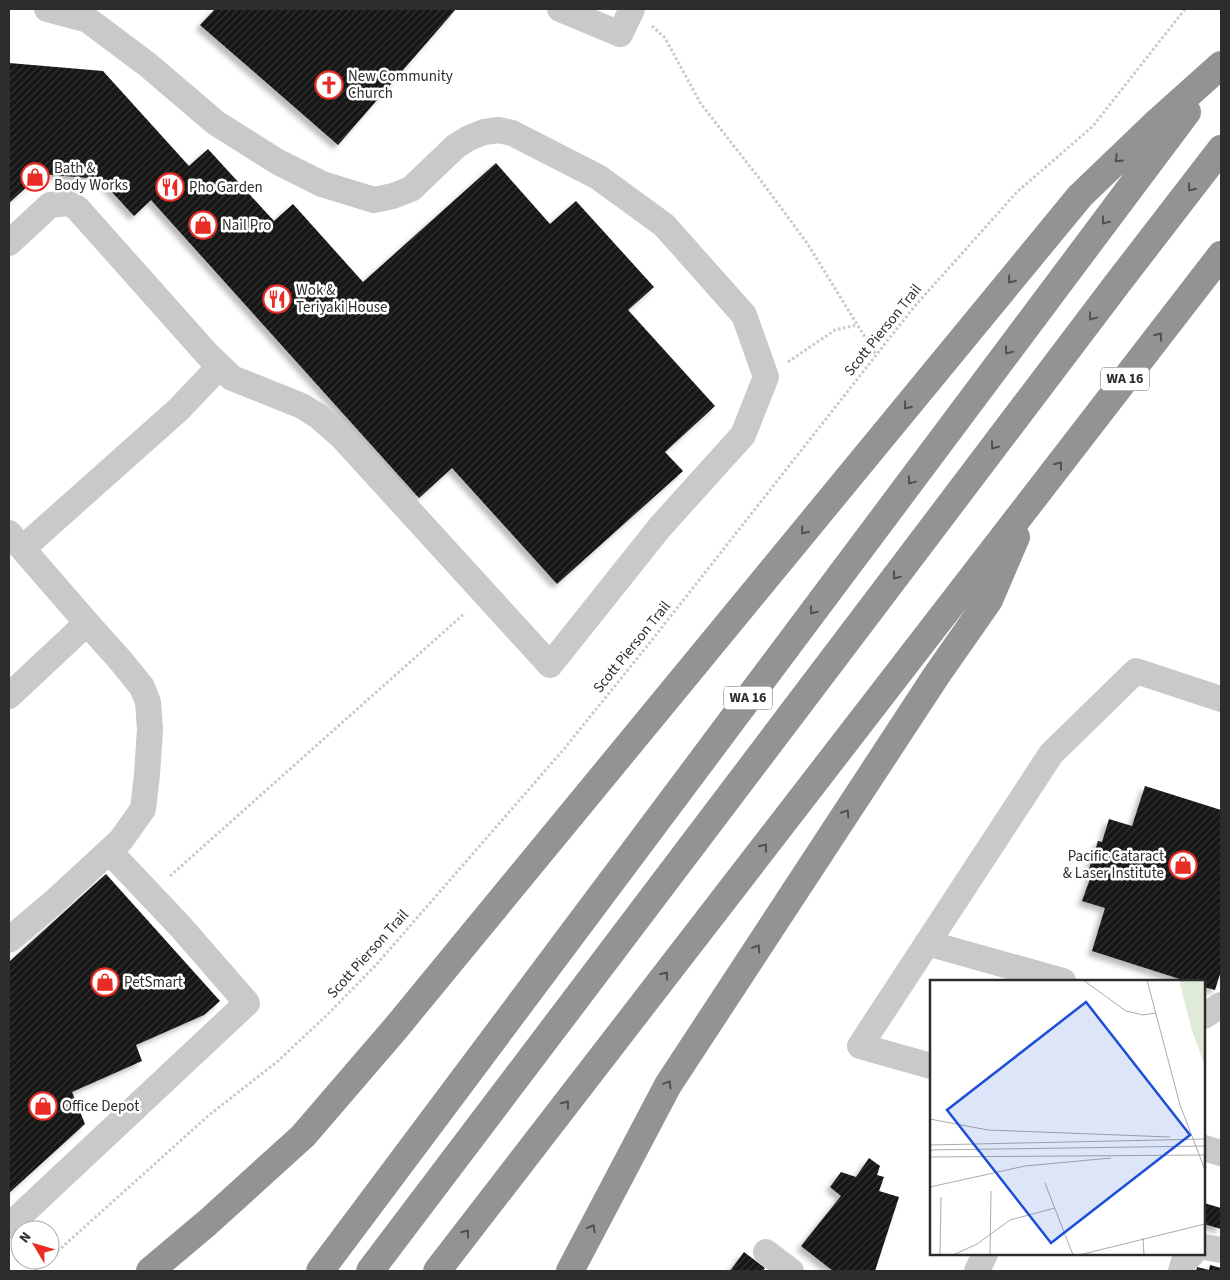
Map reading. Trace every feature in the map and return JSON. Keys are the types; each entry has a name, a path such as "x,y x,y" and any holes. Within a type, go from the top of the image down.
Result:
{"highway":[{"path":"150,1271 207,1223 303,1136 395,1029 1080,196 1165,125 1221,66"},
{"name":"WA 16","path":"320,1271 1165,125"},
{"path":"370,1271 1099,307 1221,149"},
{"name":"WA 16","path":"437,1271 1221,255"},
{"path":"570,1271 668,1085 936,676 989,600 1030,504"}],"street":[{"path":"9,243 50,205 68,203 77,208 208,355 232,378 302,406 342,437 550,665 660,527 743,435 766,377 744,315 664,225 598,177 512,133 499,130 484,132 456,146 411,189 393,196 374,200 357,195 322,184 278,162 216,123 148,65 88,20 47,9"},
{"path":"560,9 620,34 631,10"},
{"path":"9,940 55,901 121,840 143,809 150,729 148,702 142,687 16,540 178,410 220,367"},
{"path":"9,696 86,623"},
{"path":"930,1066 860,1046 1051,754 1136,671 1221,699"},
{"path":"9,1226 247,1004 193,941 109,851"},
{"path":"928,943 1059,980"},
{"path":"1205,1015 1221,1005"},
{"path":"1205,1148 1221,1153"},
{"path":"1205,1247 1221,1250"},
{"path":"766,1252 791,1271"},
{"path":"977,1271 985,1255"},
{"path":"1181,1271 1184,1261 1191,1255"}],"path":[{"name":"Scott Pierson Trail","path":"60,1249 208,1116 278,1061 376,965 564,749 914,306 1018,192 1093,126 1185,9"},
{"path":"631,10 665,38 701,104 760,178 807,243 876,355"},
{"path":"766,377 836,330 857,325"},
{"path":"150,894 464,614 484,593"}],"building":[{"name":"New Community Church","path":"215,9 456,9 338,145 200,25"},
{"path":"9,63 103,71 189,166 208,149 274,221 293,204 363,282 496,163 550,224 576,201 654,287 628,310 715,406 665,452 683,471 557,584 452,468 419,498 151,200 134,216 100,179 41,174 9,203"},
{"path":"1145,786 1221,810 1221,971 1215,990 1205,987 1205,980 1183,980 1092,951 1105,908 1082,901 1091,876 1087,875 1098,841 1102,842 1109,819 1132,826"},
{"name":"PetSmart","path":"106,874 220,1001 204,1015 136,1045 142,1061 72,1092 85,1124 9,1193 9,962"},
{"path":"869,1158 880,1166 877,1175 884,1177 879,1191 899,1197 875,1271 833,1271 801,1246 841,1196 830,1187 841,1172 856,1177"},
{"path":"1205,1203 1221,1208 1221,1229 1205,1224"},
{"path":"744,1252 765,1268 763,1271 730,1271"},
{"path":"1210,1265 1221,1268 1221,1271 1196,1271 1197,1267 1209,1270"}],"place":[{"name":"New Community Church","path":"329,85"},
{"name":"Bath & Body Works","path":"35,177"},
{"name":"Pho Garden","path":"170,187"},
{"name":"Nail Pro","path":"203,225"},
{"name":"Wok & Teriyaki House","path":"277,299"},
{"name":"Pacific Cataract & Laser Institute","path":"1183,865"},
{"name":"PetSmart","path":"105,982"},
{"name":"Office Depot","path":"43,1106"}]}
